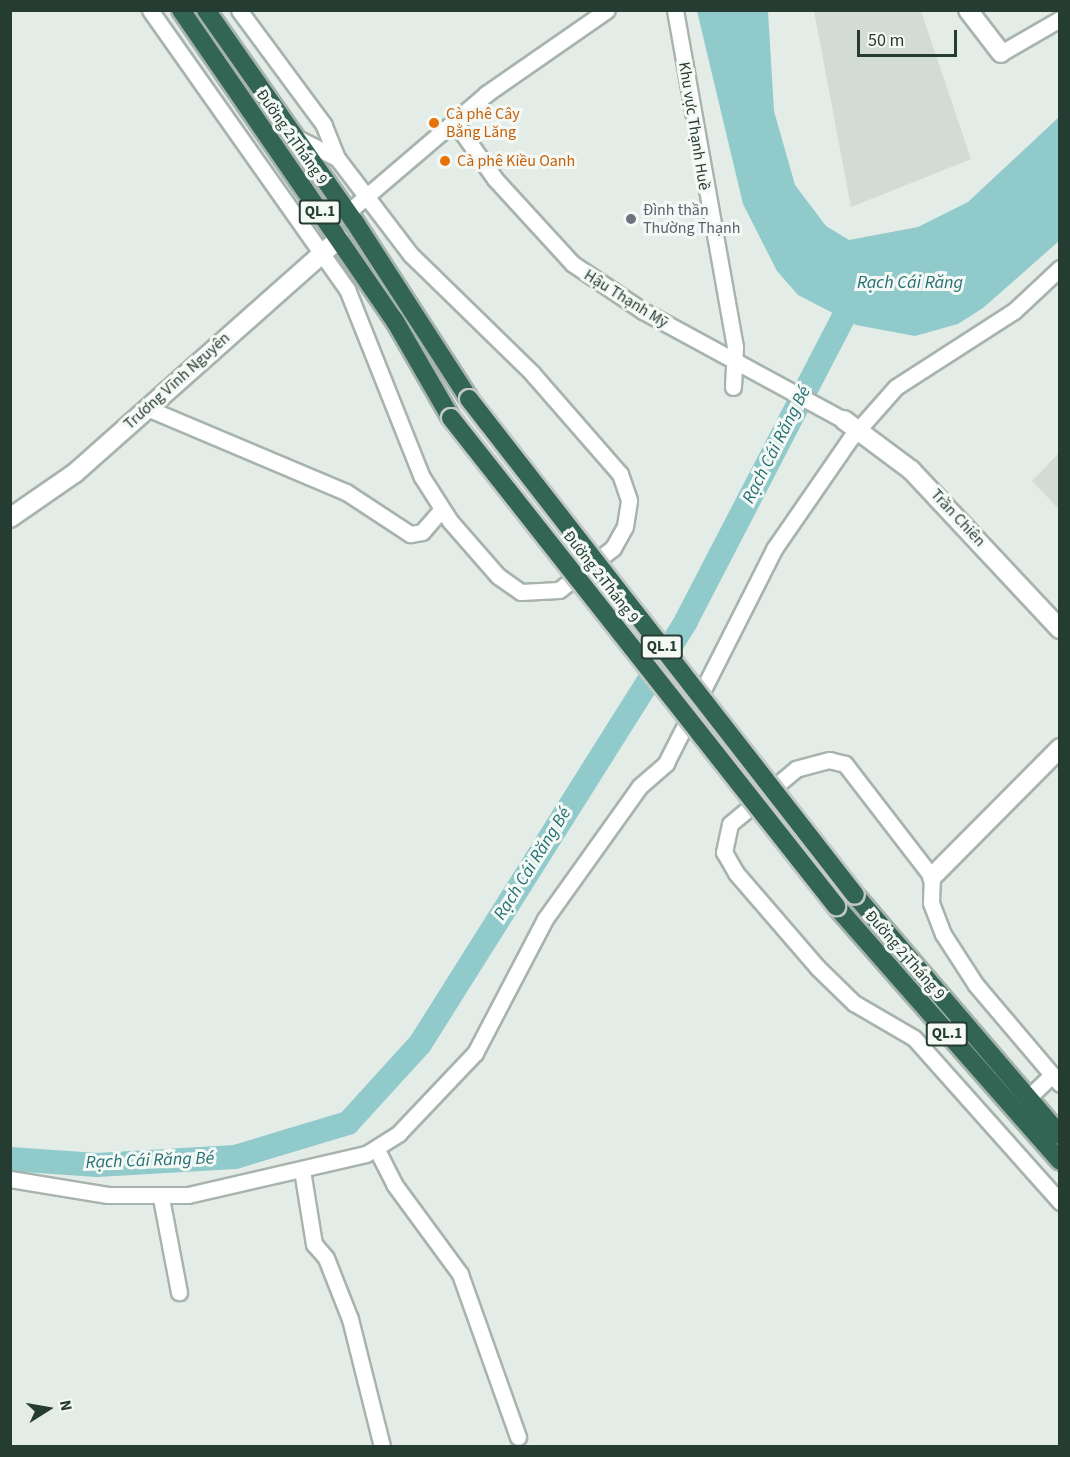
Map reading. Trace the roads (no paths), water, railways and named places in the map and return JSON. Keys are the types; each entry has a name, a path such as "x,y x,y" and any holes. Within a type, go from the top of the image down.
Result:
{"highway":[{"name":"Đường 2 Tháng 9","path":"181,10 377,295 451,418 836,906 1059,1161"},
{"name":"Đường 2 Tháng 9","path":"206,10 348,212 469,399 855,896 1059,1135"}],"street":[{"path":"150,10 320,254 347,289 422,477 442,509 498,576 521,592 539,594 559,590 614,548 625,526 629,500 601,447 532,374 432,281 338,158 324,125 239,10"},
{"path":"348,212 454,121 551,45 606,10"},
{"name":"Khu vực Thạnh Huề","path":"675,10 736,354 733,387"},
{"path":"968,10 1001,53 1059,19"},
{"name":"Hậu Thạnh Mỹ","path":"454,121 495,179 573,264 736,354 750,370 852,424"},
{"path":"295,137 338,158"},
{"name":"Trương Vĩnh Nguyên","path":"10,518 75,473 339,239"},
{"path":"10,1179 108,1195 161,1197 302,1170 376,1150 474,1053 544,919 640,786 666,763 774,549 852,424 896,387 1014,311 1059,268"},
{"path":"347,289 377,295"},
{"path":"147,408 346,492 410,534 422,532 442,509"},
{"name":"Trần Chiên","path":"852,424 958,516 1059,629"},
{"path":"932,877 1059,748"},
{"path":"1028,1098 1056,1080 976,985 944,934 931,903 932,877 863,784 845,764 830,760 796,769 730,824 725,836 724,852 736,873 817,967 854,1003 914,1038 1059,1202"},
{"path":"376,1150 394,1184 460,1274 518,1437"},
{"path":"302,1170 314,1244 326,1258 350,1319 382,1446"},
{"path":"161,1197 179,1292"}],"water":[{"name":"Rạch Cái Răng","path":"697,11 768,11 774,111 795,185 826,226 849,240 918,227 968,202 1059,117 1059,241 983,308 958,324 915,336 856,325 798,295 777,271 743,204"}],"waterway":[{"name":"Rạch Cái Răng Bé","path":"10,1159 97,1165 235,1157 348,1123 420,1044 686,621 858,289"}],"place":[{"name":"Cà phê Cây Bằng Lăng","path":"434,123"},
{"name":"Cà phê Kiều Oanh","path":"445,161"},
{"name":"Đình thần Thường Thạnh","path":"631,219"}]}
